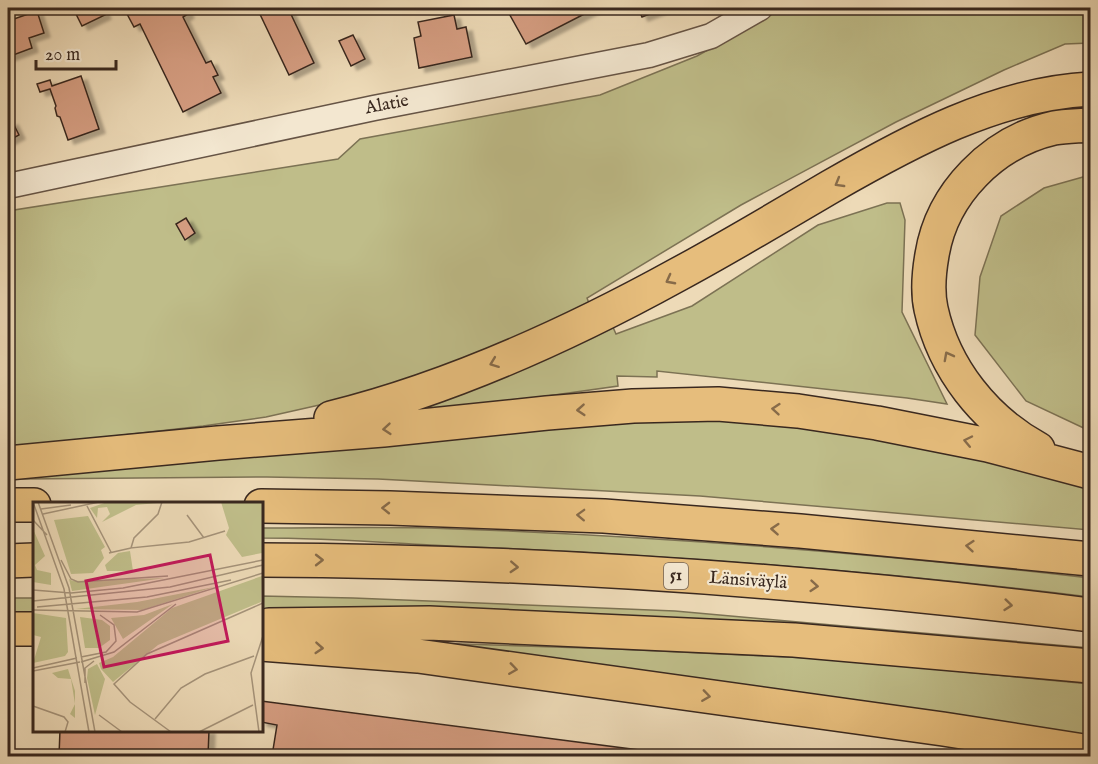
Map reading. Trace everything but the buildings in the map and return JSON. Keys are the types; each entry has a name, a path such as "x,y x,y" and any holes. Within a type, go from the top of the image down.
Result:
{"highway":[{"path":"218,443 386,405 524,352 669,280 890,153 940,129 983,112 1031,98 1090,88"},
{"path":"1088,471 1036,448 1005,429 976,399 960,378 941,343 930,307 928,286 934,241 940,223 953,198 980,166 1021,141 1053,128 1090,125"},
{"path":"8,463 622,407 718,404 798,411 877,423 988,445 1088,471"},
{"path":"8,505 33,505"},
{"path":"262,506 603,516 800,531 1090,559"},
{"path":"8,561 33,560"},
{"name":"Länsiväylä","path":"262,560 394,560 794,584 993,603 1090,615"},
{"path":"262,626 429,623 771,639 1090,666"},
{"path":"8,629 33,629"},
{"path":"262,644 418,656 1090,752"}],"street":[{"name":"Alatie","path":"8,186 374,108 649,55 711,36 760,8"}],"shaded area":[{"path":"783,8 1090,8 1090,43 1065,44 1004,70 896,122 741,205 587,298 589,303 469,359 346,399 266,417 8,448 8,211 338,159 360,139 600,95 697,56"},
{"path":"1090,175 1090,431 1026,401 975,335 980,277 1001,216 1044,188"},
{"path":"887,203 900,203 905,220 902,312 947,404 657,371 657,377 617,376 618,386 475,406 399,413 612,325 616,334 692,306 818,225"},
{"path":"674,417 785,422 922,444 1090,487 1090,530 700,496 378,479 267,477 21,479 21,476"},
{"path":"262,528 512,531 678,540 843,553 1090,578 1090,597 937,580 706,560 262,538"},
{"path":"262,596 675,611 1090,648 1090,657 262,612"},
{"path":"8,598 33,598 33,613 8,613"},
{"path":"428,643 829,659 1090,684 1090,739"}]}
